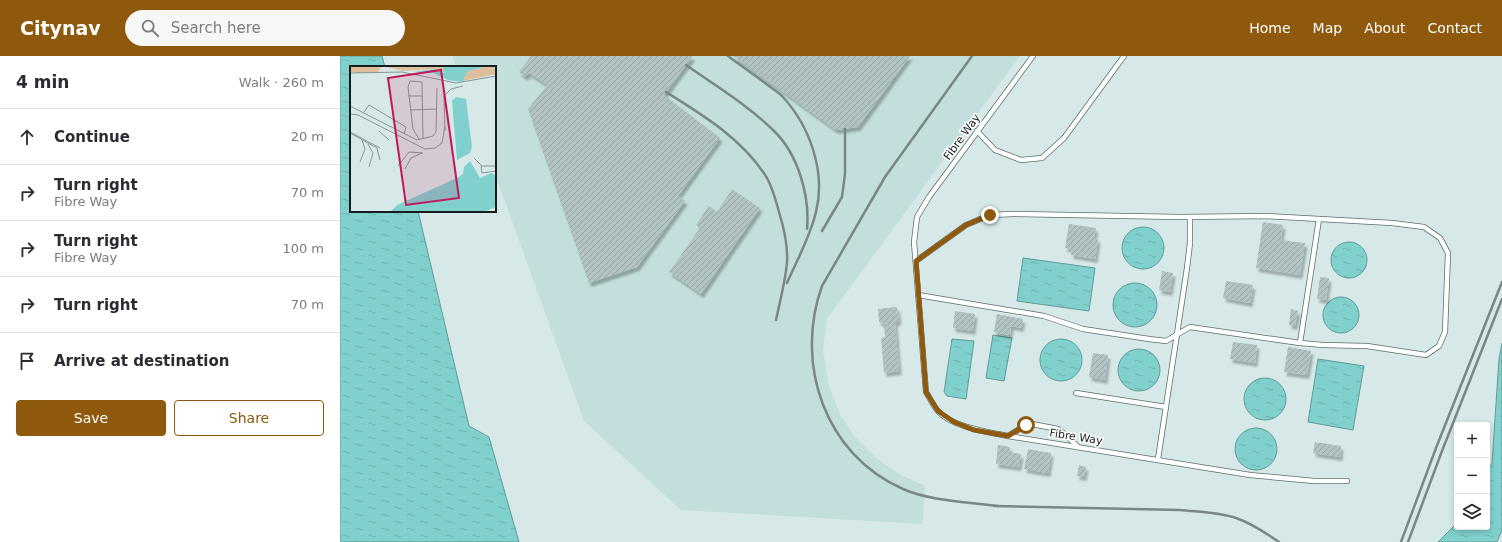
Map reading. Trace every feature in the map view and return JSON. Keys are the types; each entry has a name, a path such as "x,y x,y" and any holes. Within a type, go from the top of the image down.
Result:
{"lane":[{"name":"Fibre Way","path":"1033,56 929,197 917,217 914,242 926,392 938,411 954,422 974,430 1008,436 1250,474 1314,481 1347,481"},
{"path":"978,131 994,150 1021,160 1042,158 1064,138 1124,56"},
{"path":"916,261 966,225 990,215 1190,217 1267,216 1392,223 1424,226 1440,238 1448,252 1445,332 1439,346 1426,355 1368,346 1323,346 1190,327 1166,341 1149,339 1083,329 1044,316 918,295"},
{"path":"1158,459 1178,334 1190,243 1190,217"},
{"path":"1300,343 1318,219"},
{"path":"1076,393 1166,407"},
{"path":"1008,436 1026,425 1032,424 1058,429 1078,447"}],"shaded area":[{"path":"453,56 1020,56 827,319 823,350 829,387 841,416 855,437 875,457 899,474 925,486 923,524 681,510 584,421 496,177 496,66 456,66"}],"water":[{"path":"340,56 382,56 385,66 350,66 350,212 418,212 469,426 489,437 519,542 340,542"},
{"path":"1143,227 1158,233 1164,248 1158,263 1143,269 1128,263 1122,248 1128,233"},
{"path":"1349,242 1362,247 1367,260 1362,273 1349,278 1336,273 1331,260 1336,247"},
{"path":"1023,258 1095,268 1089,311 1017,301"},
{"path":"1131,283 1139,283 1151,289 1157,301 1157,309 1151,321 1139,327 1131,327 1119,321 1113,309 1113,301 1119,289"},
{"path":"1341,297 1351,300 1356,305 1359,315 1356,325 1351,330 1341,333 1331,330 1326,325 1323,315 1326,305 1331,300"},
{"path":"993,335 1012,338 1004,381 986,378"},
{"path":"952,339 974,341 966,399 947,396 944,392"},
{"path":"1057,339 1065,339 1073,342 1079,348 1082,360 1079,372 1073,378 1065,381 1057,381 1049,378 1043,372 1040,364 1040,356 1043,348 1049,342"},
{"path":"1502,343 1502,530 1497,542 1438,542 1454,526 1454,530 1490,530 1490,467 1492,463 1499,359"},
{"path":"1135,349 1143,349 1151,352 1157,358 1160,370 1157,382 1151,388 1143,391 1135,391 1127,388 1121,382 1118,374 1118,366 1121,358 1127,352"},
{"path":"1318,359 1364,366 1353,430 1308,422"},
{"path":"1265,378 1280,384 1286,399 1280,414 1265,420 1250,414 1244,399 1250,384"},
{"path":"1256,428 1271,434 1277,449 1271,464 1256,470 1241,464 1235,449 1241,434"}],"building":[{"path":"531,56 693,56 664,95 720,138 678,196 685,201 637,267 589,283 528,109 547,85 529,73 525,77 519,72"},
{"path":"733,56 910,56 858,127 836,130"},
{"path":"732,189 760,208 701,294 669,272 700,228 696,225 709,206 717,212"},
{"path":"1263,222 1283,225 1281,240 1305,243 1300,275 1256,268"},
{"path":"1069,224 1096,228 1094,238 1098,239 1095,259 1071,255 1072,249 1065,248"},
{"path":"1162,271 1173,273 1170,292 1159,290"},
{"path":"1320,277 1329,278 1326,300 1317,299"},
{"path":"1226,281 1253,285 1250,303 1223,298"},
{"path":"897,307 899,320 895,323 899,371 884,373 881,338 885,337 884,324 879,322 878,309"},
{"path":"1291,309 1298,311 1295,326 1289,325"},
{"path":"955,311 975,314 973,331 953,328"},
{"path":"997,314 1023,319 1021,328 1011,326 1010,335 994,332"},
{"path":"1233,342 1257,345 1255,363 1230,359"},
{"path":"1288,347 1311,351 1307,375 1284,372"},
{"path":"1093,353 1108,355 1105,380 1089,377"},
{"path":"1315,442 1341,446 1340,457 1313,453"},
{"path":"998,445 1010,447 1009,452 1021,454 1019,467 996,464"},
{"path":"1028,449 1051,453 1048,473 1024,469"},
{"path":"1079,465 1086,467 1084,477 1077,476"}],"railway":[{"path":"728,56 782,96 801,121 813,150 819,181 819,197 816,212 807,239 787,283"},
{"path":"972,56 885,177 822,286 814,316 812,346 815,376 823,404 836,430 854,454 876,474 903,489 925,496 998,506"},
{"path":"686,65 732,96 754,113 782,140 790,151 801,176 806,203 807,229"},
{"path":"666,92 708,119 735,140 758,164 769,182 782,224 787,251 785,278 776,320"},
{"path":"822,231 842,197 845,174 845,129"},
{"path":"1401,542 1436,448 1502,282"},
{"path":"1408,542 1502,299"},
{"path":"994,506 1180,510 1215,513 1236,518 1264,532 1279,542"}],"route":[{"path":"990,215 966,225 916,261 926,392 938,411 954,422 974,430 1008,436 1026,425"}]}
